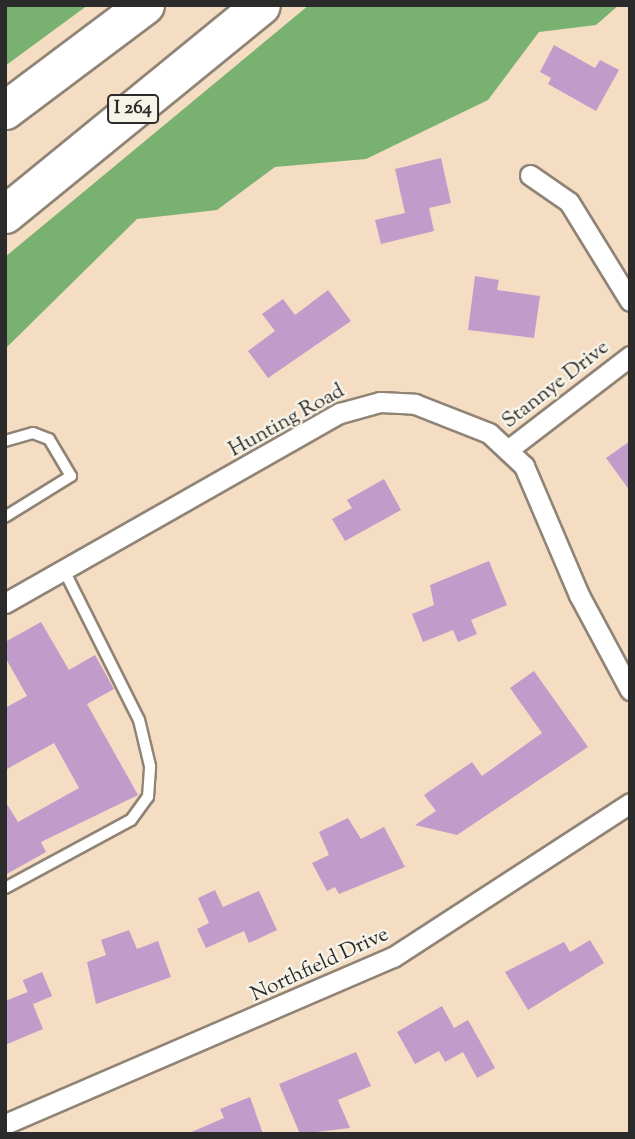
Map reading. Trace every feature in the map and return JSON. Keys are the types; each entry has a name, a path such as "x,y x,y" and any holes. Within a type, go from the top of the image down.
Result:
{"highway":[{"path":"5,110 145,5"},
{"name":"I 264","path":"5,214 261,5"}],"street":[{"path":"530,175 569,202 630,301"},
{"name":"Stannye Drive","path":"509,449 630,356"},
{"name":"Hunting Road","path":"5,603 363,405 436,408 509,449 524,466 579,595 630,690"},
{"name":"Northfield Drive","path":"5,1124 393,957 630,803"}],"lane":[{"path":"5,441 33,433 49,439 71,476 5,517"},
{"path":"5,888 131,820 148,797 150,766 139,720 65,572"}],"green space":[{"path":"5,5 88,5 5,66"},
{"path":"309,5 619,5 596,25 539,32 488,100 366,159 275,167 217,210 137,219 5,349 5,257"}],"building":[{"path":"554,45 595,68 600,60 619,70 596,111 548,84 551,78 540,72"},
{"path":"441,158 451,203 429,208 434,231 381,244 375,220 405,213 395,169"},
{"path":"475,276 499,280 497,290 540,296 534,338 468,330"},
{"path":"328,290 351,321 268,378 248,351 275,331 262,314 283,299 295,315"},
{"path":"630,441 630,491 606,458"},
{"path":"384,479 401,510 345,541 332,519 352,508 347,500"},
{"path":"489,561 507,605 471,620 477,634 458,642 453,630 423,642 412,614 434,605 430,585"},
{"path":"41,622 69,670 95,655 114,689 87,704 138,795 41,842 46,852 5,875 5,801 18,822 79,788 54,743 5,770 5,708 27,696 5,657 5,642"},
{"path":"534,671 588,747 457,835 415,825 436,811 424,795 472,762 482,776 542,733 510,688"},
{"path":"348,818 361,839 384,827 405,867 339,894 335,887 327,891 312,863 329,855 319,832"},
{"path":"215,890 223,907 259,891 277,930 249,943 244,931 206,948 197,929 209,923 198,898"},
{"path":"129,930 137,949 158,941 171,977 96,1004 87,962 106,955 101,940"},
{"path":"590,940 604,963 528,1010 505,972 564,942 570,952"},
{"path":"42,972 52,996 33,1004 23,980"},
{"path":"28,992 43,1029 5,1045 5,1001"},
{"path":"442,1006 454,1028 468,1020 495,1068 477,1078 463,1052 445,1062 439,1051 415,1064 397,1032"},
{"path":"356,1052 371,1086 338,1100 350,1128 300,1134 279,1084"},
{"path":"250,1097 263,1134 187,1134 224,1118 220,1109"}]}
